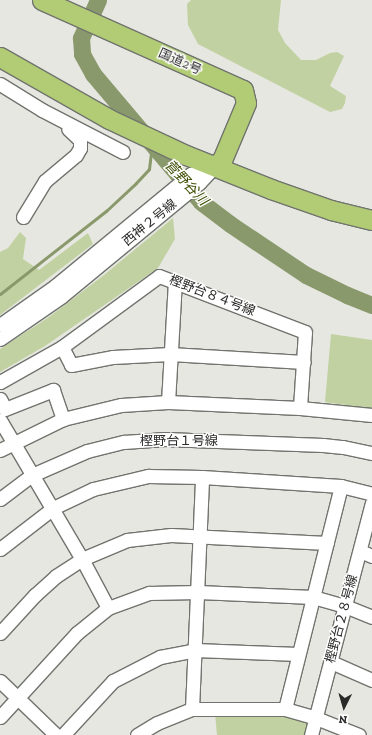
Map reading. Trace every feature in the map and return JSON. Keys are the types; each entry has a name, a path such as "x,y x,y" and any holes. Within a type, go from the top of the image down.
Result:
{"highway":[{"name":"国道2号","path":"42,0 243,90 246,104 222,160 216,165"},
{"path":"0,57 109,118 186,154 216,165 271,189 331,210 372,220"}],"street":[{"path":"0,84 54,117 123,152"},
{"path":"23,217 45,181 76,155 80,148 80,140 54,117"},
{"name":"西神２号線","path":"0,339 62,296 177,194 196,178 216,165"},
{"name":"西神２号線","path":"0,325 55,286 177,194"},
{"name":"樫野台８４号線","path":"0,382 62,347 159,276 305,332 300,408"},
{"path":"168,402 175,282"},
{"path":"62,347 71,365 113,357 170,354 304,362"},
{"path":"0,399 5,409 53,390 63,419"},
{"path":"0,450 63,419 121,405 168,402 300,408 372,415"},
{"path":"0,420 53,508 108,608"},
{"name":"樫野台１号線","path":"0,499 32,475 87,451 124,442 165,439 323,445 343,447 372,453"},
{"path":"0,548 53,508 93,489 148,476 202,477 341,486 372,494"},
{"path":"192,709 201,536 202,477"},
{"path":"284,709 341,486"},
{"name":"樫野台２８号線","path":"311,735 372,503"},
{"path":"0,633 35,595 56,576 82,559 127,540 171,536 201,536 327,543"},
{"path":"360,551 372,556"},
{"path":"0,717 78,633 108,608 149,593 198,592 313,597 345,606 372,617"},
{"path":"63,735 113,681 160,657 195,650 298,654"},
{"path":"331,662 372,680"},
{"path":"0,681 56,735"},
{"path":"137,735 157,723 192,709 284,709 316,718 359,735"}],"green space":[{"path":"191,0 281,0 278,30 285,43 301,60 316,60 330,53 337,52 344,56 330,86 346,96 342,109 330,112 198,44 188,25 187,4"},
{"path":"173,218 175,239 158,268 45,346 0,372 0,349 49,317 104,275"},
{"path":"20,232 26,238 23,259 39,270 88,233 93,244 0,315 0,252 8,248"},
{"path":"331,334 372,340 372,409 325,402"},
{"path":"215,713 304,717 310,721 306,735 217,735"}],"waterway":[{"name":"菅野谷川","path":"98,0 81,38 82,54 93,74 201,202 230,224 306,275 347,295 372,305"},
{"path":"0,294 106,211 136,183 149,169 152,146"}]}
